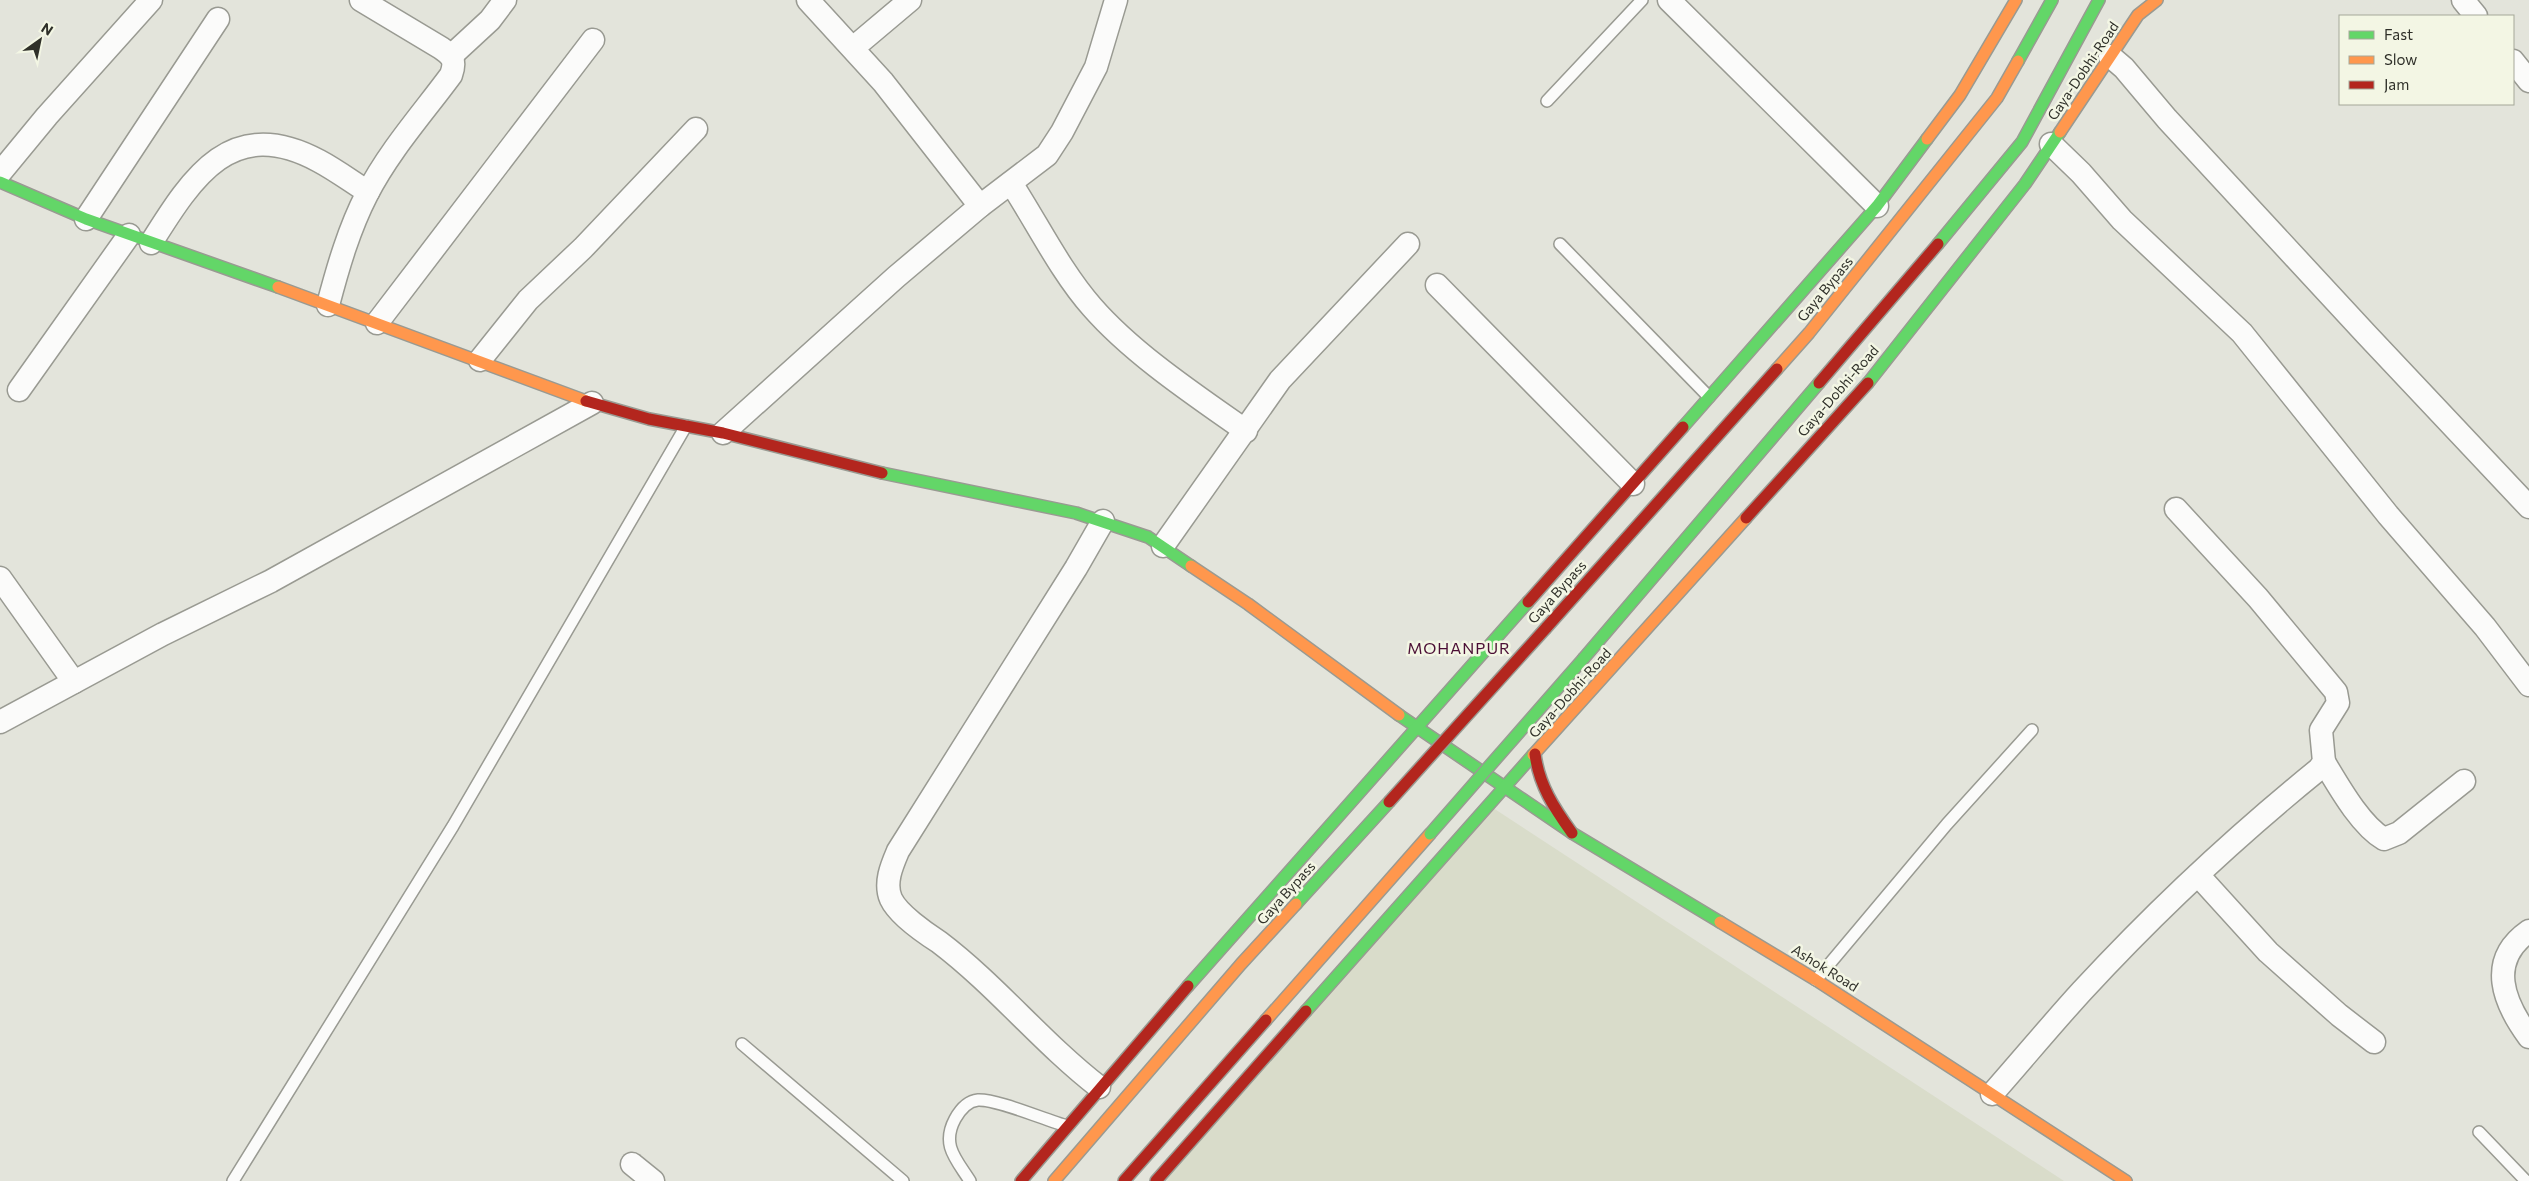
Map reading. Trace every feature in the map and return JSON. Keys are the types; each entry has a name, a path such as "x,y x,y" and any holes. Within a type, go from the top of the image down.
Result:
{"main road":[{"path":"1021,1181 1099,1087 1877,206 1960,95 2016,0"},
{"name":"Gaya Bypass","path":"1054,1181 1242,964 1546,628 1809,333 1997,98 2052,0"},
{"path":"1124,1181 1584,658 1917,270 2022,142 2099,0"},
{"path":"2138,15 2144,0"},
{"name":"Gaya-Dobhi-Road","path":"1156,1181 1503,788 1870,380 2025,184 2138,15 2157,0"},
{"name":"Ashok Road","path":"0,182 86,219 377,322 592,403 649,419 723,433 899,477 1076,513 1132,530 1163,546 1261,613 1503,788 1572,833 1816,980 2126,1181"},
{"path":"1535,754 1536,771 1542,788 1552,806 1572,833"}],"street":[{"path":"0,173 47,116 151,0"},
{"path":"328,306 351,227 368,192 451,75 454,64 451,56 361,0"},
{"path":"451,56 490,20 505,0"},
{"path":"808,0 853,48 908,114 980,206"},
{"path":"853,48 910,0"},
{"path":"723,433 878,293 980,206 1047,155 1062,132 1096,67 1116,0"},
{"path":"1669,0 1877,206"},
{"path":"2463,0 2475,15"},
{"path":"86,219 218,19"},
{"path":"377,322 593,40"},
{"path":"2110,56 2124,68 2167,118 2366,334 2529,507"},
{"path":"2514,61 2529,81"},
{"path":"480,360 528,300 583,248 696,129"},
{"path":"151,243 179,198 200,172 231,151 255,144 283,146 319,160 368,192"},
{"path":"2051,144 2081,173 2128,226 2242,332 2388,515 2485,628 2521,659 2529,685"},
{"path":"1011,183 1075,284 1102,319 1172,378 1246,431"},
{"path":"19,390 129,234"},
{"path":"1163,546 1246,431 1280,380 1408,244"},
{"path":"1437,285 1633,484"},
{"path":"0,722 163,634 279,576 592,403"},
{"path":"2176,509 2258,598 2336,692 2338,702 2324,722 2320,734 2324,762 2344,795 2375,833 2384,839 2399,833 2464,781"},
{"path":"1099,1087 1065,1061 1042,1035 987,981 906,916 891,899 889,884 891,868 898,851 1076,568 1103,521"},
{"path":"0,578 74,682"},
{"path":"1992,1094 2082,991 2198,875 2245,830 2319,769 2324,762"},
{"path":"2198,875 2268,952 2339,1015 2374,1042"},
{"path":"2529,931 2512,949 2505,964 2502,981 2510,1010 2529,1036"},
{"path":"632,1164 653,1181"}],"lane":[{"path":"1547,101 1642,0"},
{"path":"1560,244 1709,397"},
{"path":"233,1181 453,826 686,426"},
{"path":"1816,980 1947,824 2032,730"},
{"path":"742,1044 903,1181"},
{"path":"970,1181 948,1143 949,1131 965,1105 977,1100 992,1101 1067,1126"},
{"path":"2478,1132 2526,1181"}],"shaded area":[{"path":"1487,804 2064,1181 1164,1181"}],"traffic: fast":[{"path":"2018,61 2052,0"},
{"path":"1938,244 2022,142 2099,0"},
{"path":"1868,383 2025,184 2060,132"},
{"path":"1683,427 1877,206 1927,139"},
{"path":"0,182 86,219 278,287"},
{"path":"1584,658 1819,383"},
{"path":"882,473 1076,513 1148,537 1191,566"},
{"path":"1188,986 1528,602"},
{"path":"1430,834 1584,658"},
{"path":"1399,715 1572,833 1720,922"},
{"path":"1306,1011 1533,755"},
{"path":"1296,904 1389,802"}],"traffic: slow":[{"path":"1927,139 1960,95 2016,0"},
{"path":"2060,132 2138,15 2157,0"},
{"path":"1777,369 1809,333 1997,98 2018,61"},
{"path":"278,287 586,401"},
{"path":"1533,755 1746,518"},
{"path":"1191,566 1248,604 1399,715"},
{"path":"1266,1020 1430,834"},
{"path":"1054,1181 1241,964 1296,904"},
{"path":"1720,922 1816,980 2126,1181"}],"traffic: jam":[{"path":"1819,383 1938,244"},
{"path":"1546,628 1777,369"},
{"path":"1746,518 1868,383"},
{"path":"586,401 649,419 723,433 882,473"},
{"path":"1528,602 1683,427"},
{"path":"1389,802 1546,628"},
{"path":"1535,754 1540,776 1548,796 1572,833"},
{"path":"1021,1181 1188,986"},
{"path":"1156,1181 1306,1011"},
{"path":"1124,1181 1266,1020"}],"district":[{"name":"MOHANPUR","path":"1459,648"}]}
